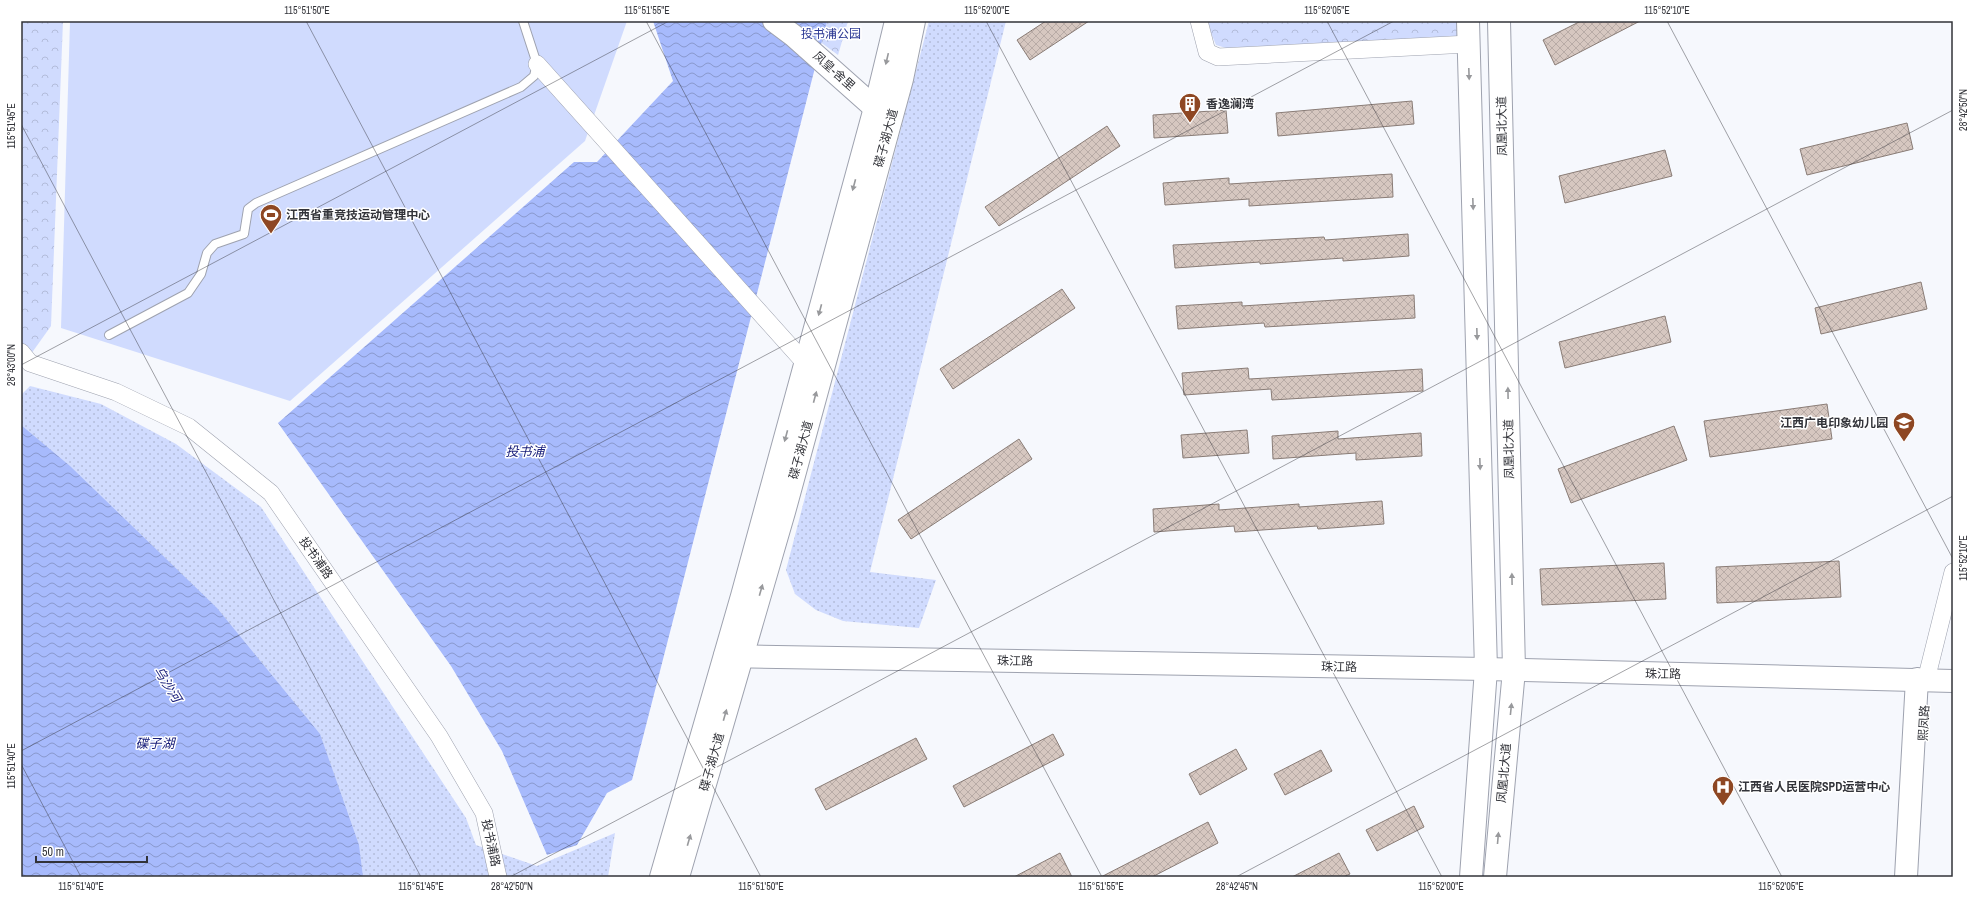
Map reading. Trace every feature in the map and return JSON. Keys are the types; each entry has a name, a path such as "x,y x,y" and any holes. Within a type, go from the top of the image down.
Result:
{"main road":[{"name":"凤皇-舍里","path":"774,21 794,36 875,108"},
{"name":"碟子湖大道","path":"678,877 734,656 805,363 875,108 896,21"},
{"name":"碟子湖大道","path":"661,877 734,656 784,512 900,87 914,21"},
{"name":"凤凰北大道","path":"1468,21 1486,669 1471,877"},
{"name":"凤凰北大道","path":"1495,877 1514,670 1499,21"},
{"name":"珠江路","path":"734,656 1486,669 1953,681"},
{"name":"熙凤路","path":"1906,877 1922,680"},
{"name":"熙凤路","path":"1916,877 1922,680"}],"street":[{"path":"1199,21 1207,52 1218,57 1468,44"},
{"path":"537,64 805,363"},
{"name":"投书浦路","path":"21,352 30,363 116,392 189,427 271,493 439,736 484,813 498,877"},
{"name":"熙凤路","path":"1922,680 1953,572"}],"lane":[{"path":"109,335 188,293 201,274 207,253 214,244 244,234 248,209 256,203 521,87 534,76 537,64 523,21"}],"green space":[{"path":"21,21 63,21 51,326 21,368"},
{"name":"江西省重竞技运动管理中心","path":"70,21 627,21 585,141 290,401 61,328"},
{"name":"投书浦公园","path":"792,21 848,21 838,55"},
{"path":"929,21 1006,21 870,572 936,580 919,628 843,621 816,610 795,594 786,570"},
{"path":"1208,21 1459,21 1460,37 1226,48 1216,45 1209,28"},
{"path":"30,386 101,404 176,444 261,507 466,818 476,845 537,866 615,833 608,877 336,877 21,449 21,395"}],"water":[{"name":"投书浦","path":"653,21 827,21 632,780 607,793 577,845 547,855 502,751 451,666 278,423 574,162 597,162 673,81"},
{"name":"碟子湖","path":"21,425 70,466 217,608 320,734 359,845 363,877 21,877"}],"building":[{"path":"1046,21 1089,21 1030,60 1017,40"},
{"path":"1581,21 1640,21 1555,65 1543,40"},
{"path":"1412,101 1414,124 1278,136 1276,113"},
{"name":"香逸澜湾","path":"1226,110 1228,133 1154,138 1153,115"},
{"path":"1907,123 1913,149 1807,175 1800,149"},
{"path":"1107,126 1120,146 999,226 985,207"},
{"path":"1665,150 1672,176 1565,203 1559,176"},
{"path":"1392,174 1393,197 1249,206 1249,199 1165,205 1163,183 1229,178 1229,184"},
{"path":"1408,234 1409,256 1343,261 1343,258 1260,264 1260,262 1175,268 1173,245 1324,237 1325,240"},
{"path":"1921,282 1927,309 1821,334 1815,308"},
{"path":"1062,289 1075,308 953,389 940,369"},
{"path":"1414,295 1415,318 1265,327 1264,323 1178,329 1176,306 1242,302 1242,306"},
{"path":"1665,316 1671,342 1565,368 1559,342"},
{"path":"1248,368 1249,379 1422,369 1423,391 1272,400 1271,389 1184,395 1182,373"},
{"path":"1827,404 1832,439 1710,457 1704,421"},
{"path":"1674,426 1687,460 1571,503 1558,469"},
{"path":"1247,430 1249,453 1183,458 1181,435"},
{"path":"1338,431 1338,439 1421,433 1422,456 1356,460 1356,453 1273,459 1272,436"},
{"path":"1019,439 1032,459 911,539 898,520"},
{"path":"1382,501 1384,524 1318,529 1317,526 1235,532 1234,526 1154,532 1153,509 1219,504 1219,510 1299,504 1299,507"},
{"path":"1839,561 1841,597 1717,603 1716,567"},
{"path":"1664,563 1666,599 1542,605 1540,569"},
{"path":"1053,734 1064,755 964,807 953,786"},
{"path":"916,738 927,759 826,810 815,789"},
{"path":"1236,749 1247,769 1200,795 1189,774"},
{"path":"1321,750 1332,771 1285,795 1274,774"},
{"path":"1414,806 1424,827 1377,851 1366,830"},
{"path":"1208,822 1218,843 1152,877 1101,877"},
{"path":"1060,853 1072,877 1014,877"},
{"path":"1339,853 1350,874 1343,877 1292,877"}],"place":[{"name":"香逸澜湾","path":"1190,124"},
{"name":"江西省重竞技运动管理中心","path":"271,234"},
{"name":"江西广电印象幼儿园","path":"1904,442"},
{"name":"江西省人民医院SPD运营中心","path":"1723,806"}],"water label":[{"name":"乌沙河","path":"168,684"}]}
